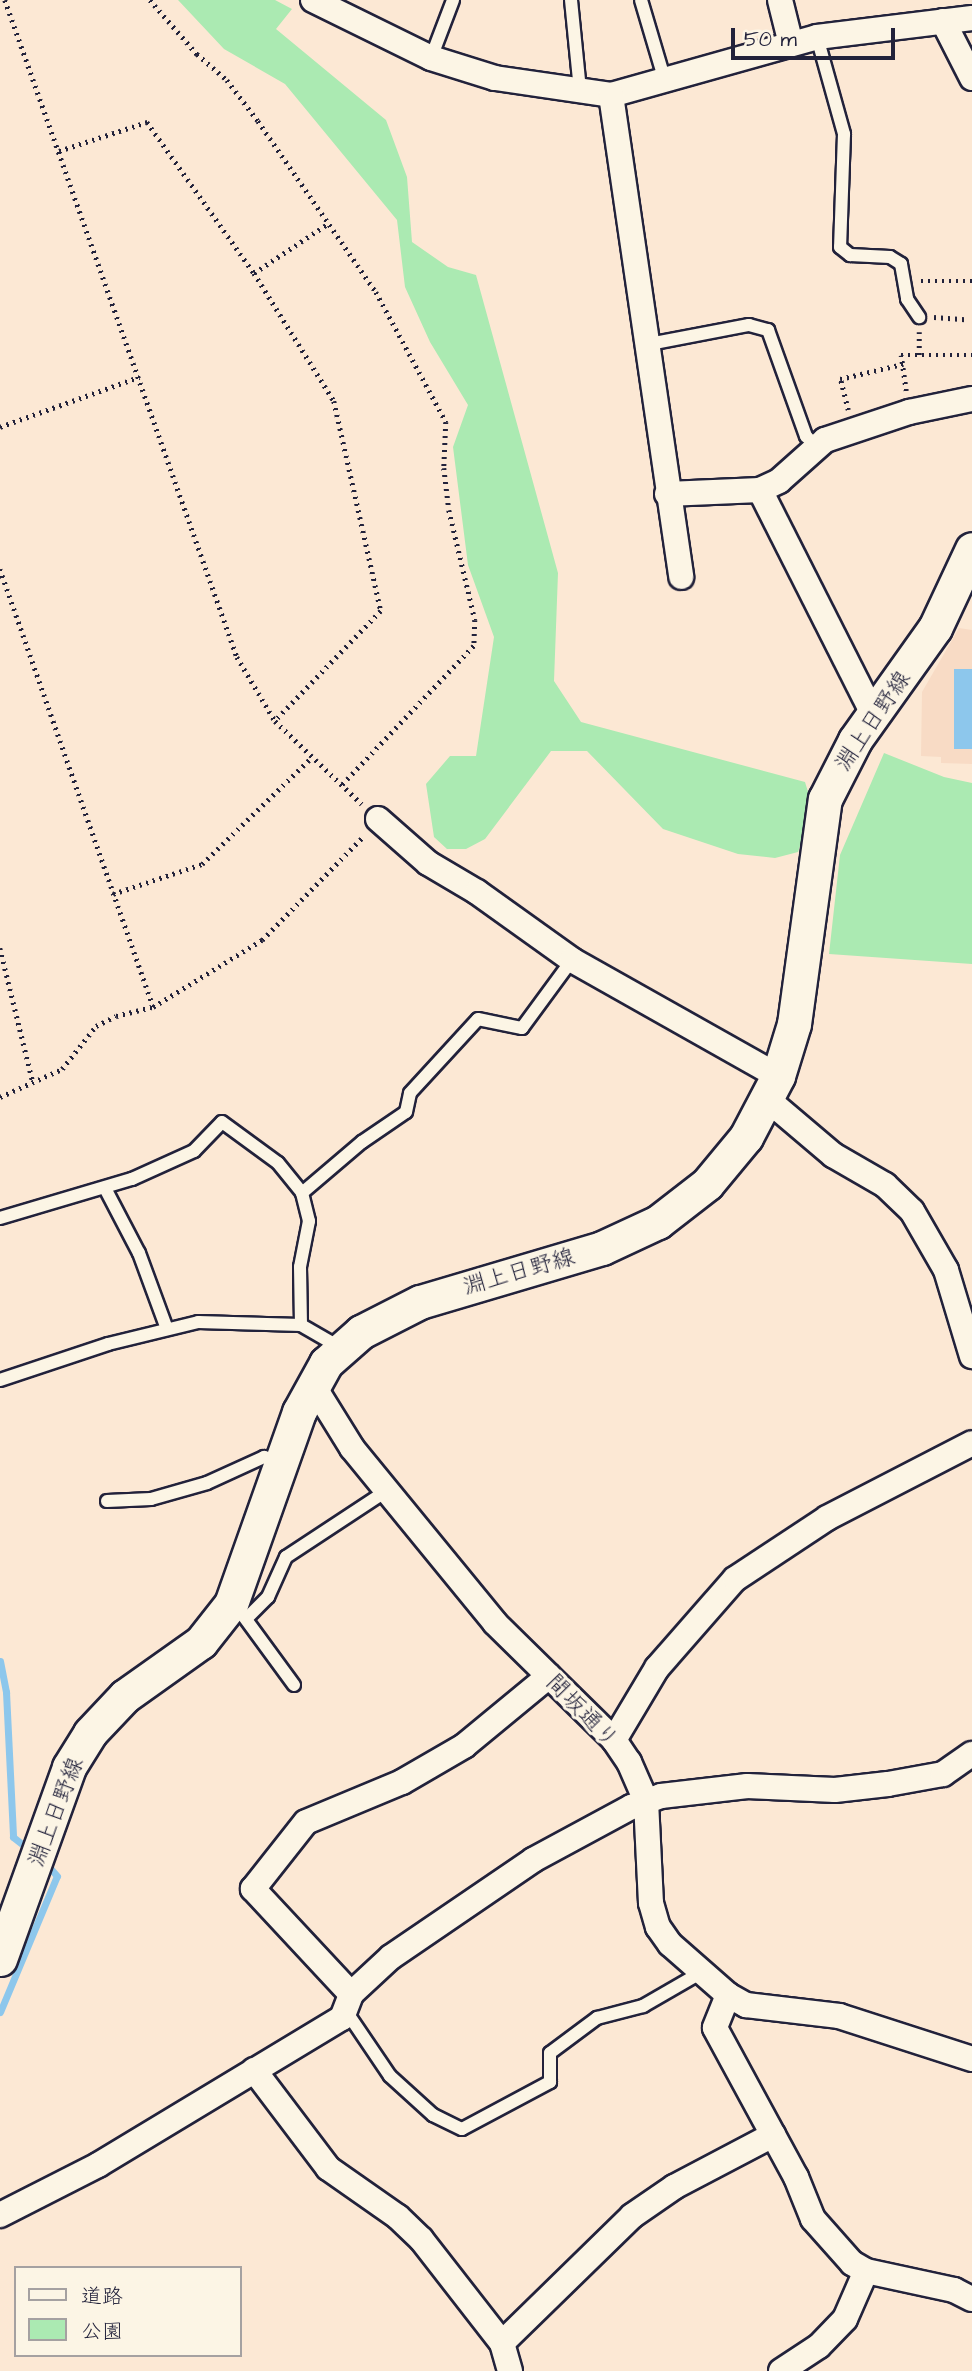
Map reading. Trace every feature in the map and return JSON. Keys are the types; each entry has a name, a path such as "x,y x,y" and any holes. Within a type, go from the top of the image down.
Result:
{"main road":[{"name":"淵上日野線","path":"0,1959 69,1767 90,1733 125,1696 201,1642 239,1611 282,1461 313,1385 341,1348 379,1321 420,1301 602,1248 658,1222 683,1206 728,1162 772,1088 794,1024 825,799 873,713 935,628 972,549"}],"street":[{"path":"313,0 431,58 495,78 611,95 817,37 972,18"},
{"path":"780,0 791,44"},
{"path":"943,21 972,78"},
{"path":"611,95 644,345 681,577"},
{"path":"667,494 760,490 779,481 825,440 909,412 972,399"},
{"path":"760,490 873,713"},
{"path":"378,819 428,863 478,892 572,960 772,1088 833,1155 885,1185 912,1211 965,1303 972,1356"},
{"name":"間坂通り","path":"313,1385 352,1448 495,1623 614,1740 646,1801 651,1903 658,1927 728,1995 762,2009 839,2016 972,2059"},
{"path":"614,1740 657,1668 735,1579 827,1518 972,1443"},
{"path":"349,2003 253,1889 306,1822 402,1782 464,1746 549,1676"},
{"path":"0,2215 67,2182 342,2018 349,2003 391,1957 533,1860 646,1801 747,1786 835,1790 888,1784 943,1774 972,1754"},
{"path":"728,1995 715,2028 773,2134 813,2219 852,2263 866,2272 954,2290 972,2299"},
{"path":"254,2070 328,2168 398,2217 421,2239 502,2343 510,2371"},
{"path":"502,2343 632,2216 674,2187 773,2134"},
{"path":"781,2371 819,2346 845,2319 866,2272"}],"lane":[{"path":"431,58 453,0"},
{"path":"571,0 580,90"},
{"path":"640,0 665,81"},
{"path":"817,37 844,134 840,247 850,255 890,257 901,264 907,299 919,317"},
{"path":"644,345 749,325 768,330 806,436 817,448"},
{"path":"302,1193 362,1142 405,1112 410,1093 478,1019 522,1028 572,960"},
{"path":"0,1218 106,1189 194,1151 222,1122 278,1163 302,1193 309,1221 300,1267 301,1325"},
{"path":"106,1189 139,1253 167,1329"},
{"path":"0,1380 167,1329 223,1320 280,1328 301,1325 341,1348"},
{"path":"107,1502 151,1499 207,1483 264,1457 282,1461"},
{"path":"294,1685 239,1611 268,1597 286,1557 386,1491"},
{"path":"349,2003 390,2076 433,2115 462,2129 550,2082 550,2053 597,2018 642,2006 702,1972"}],"path":[{"path":"0,1097 62,1069 96,1026 116,1016 153,1007 262,940 352,851 378,819 275,721 237,657 5,0"},
{"path":"150,0 197,54 227,80 329,223 376,292 446,422 444,468 449,510 475,620 474,646 342,785"},
{"path":"59,151 147,122 254,273 334,401 381,611 275,721"},
{"path":"254,273 329,223"},
{"path":"922,280 972,281"},
{"path":"919,355 919,317 965,319"},
{"path":"907,397 901,355 972,355"},
{"path":"850,419 840,379 903,364"},
{"path":"0,427 139,377"},
{"path":"0,569 153,1007"},
{"path":"113,894 202,864 312,757"},
{"path":"0,948 33,1082"}],"shaded area":[{"path":"959,628 972,630 972,764 941,763 941,757 921,756 922,692"}],"green space":[{"path":"178,0 275,0 292,9 276,29 386,120 407,177 412,242 448,267 476,275 558,573 554,681 581,722 805,782 813,808 798,852 775,858 738,854 663,829 587,751 551,751 485,839 466,849 447,849 434,837 426,784 450,756 476,756 494,637 468,565 453,447 468,405 430,342 405,287 397,220 285,84 224,49"},
{"path":"884,753 944,777 972,783 972,964 829,954 840,855"}],"water":[{"path":"954,669 972,669 972,749 954,749"}],"waterway":[{"path":"0,1661 6,1692 13,1837 22,1844"},
{"path":"0,2012 57,1876 50,1868"}]}
